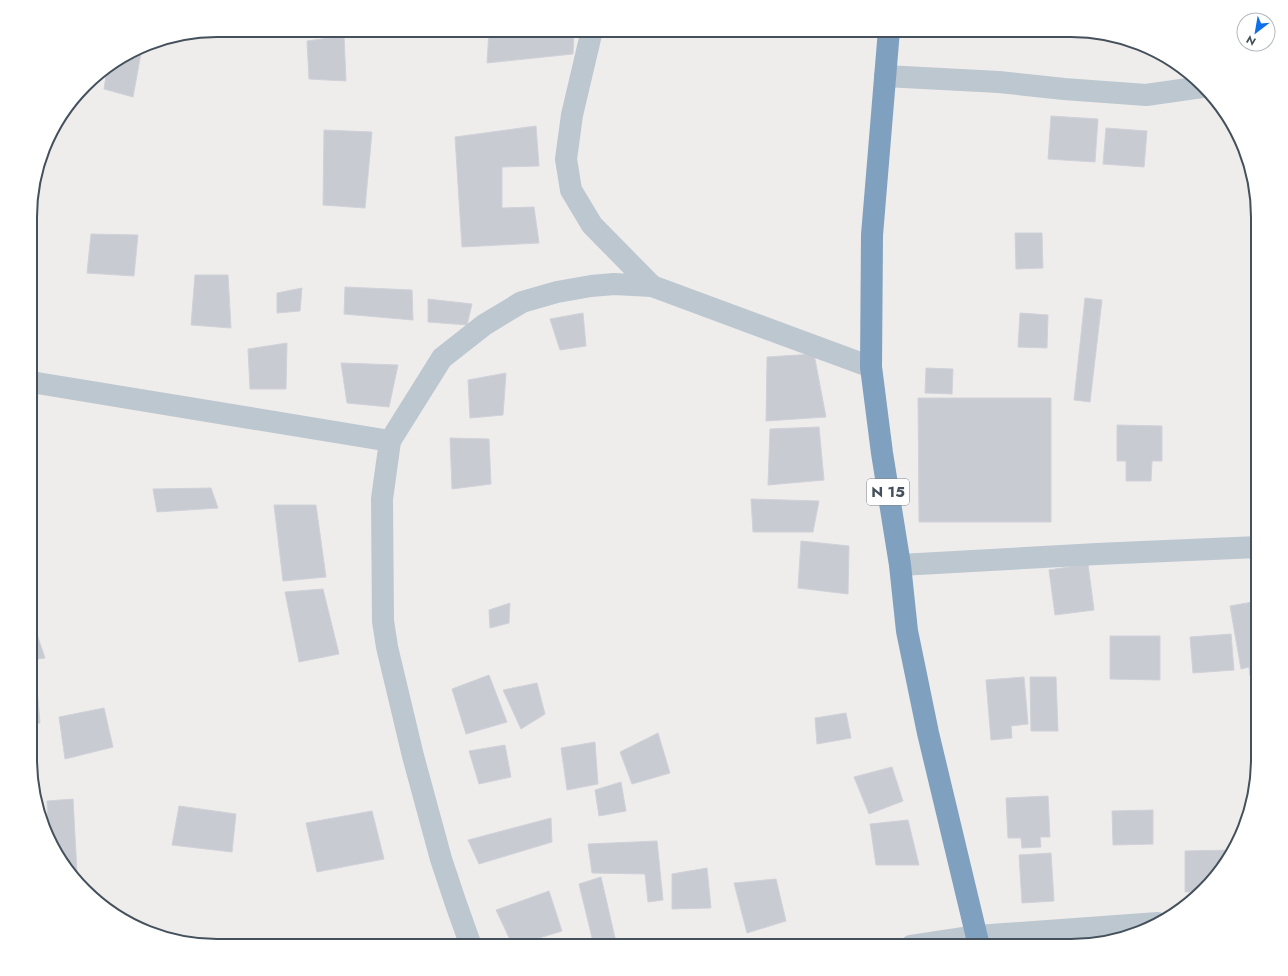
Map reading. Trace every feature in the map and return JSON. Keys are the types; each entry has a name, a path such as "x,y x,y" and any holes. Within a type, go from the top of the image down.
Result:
{"highway":[{"name":"N 15","path":"888,37 872,235 871,366 882,452 900,565 907,631 928,733 978,939"}],"street":[{"path":"590,37 572,114 566,159 571,190 592,225 652,286"},
{"path":"885,76 999,82 1064,89 1146,95 1196,88"},
{"path":"468,939 440,859 413,756 387,647 383,621 382,499 390,441 442,358 484,325 522,302 557,292 591,286 614,284 652,286 871,366"},
{"path":"37,383 390,441"},
{"path":"900,565 1251,547"},
{"path":"998,939 1140,925"}],"building":[{"path":"344,37 346,81 309,79 307,41"},
{"path":"489,37 574,37 573,54 487,63"},
{"path":"141,55 133,97 104,89 106,76 117,67"},
{"path":"1051,116 1098,119 1095,162 1048,159"},
{"path":"536,126 539,166 502,167 502,208 534,207 539,243 462,247 455,137"},
{"path":"1106,128 1147,131 1144,167 1103,164"},
{"path":"324,130 372,132 365,208 323,205"},
{"path":"1015,233 1042,233 1043,268 1016,269"},
{"path":"91,234 138,235 134,276 87,273"},
{"path":"195,275 228,275 231,328 191,325"},
{"path":"345,287 412,290 413,320 344,314"},
{"path":"302,288 300,311 277,313 277,293"},
{"path":"1085,298 1102,300 1090,402 1074,400"},
{"path":"428,299 472,304 467,325 428,322"},
{"path":"583,313 586,346 560,350 550,319"},
{"path":"1020,313 1048,315 1047,348 1018,347"},
{"path":"287,343 286,389 250,389 248,349"},
{"path":"814,354 826,417 766,421 767,357"},
{"path":"341,363 398,365 389,407 347,403"},
{"path":"926,368 953,369 952,394 925,393"},
{"path":"506,373 503,415 470,418 468,380"},
{"path":"918,398 1051,398 1051,522 919,522"},
{"path":"1117,425 1162,426 1162,461 1152,461 1151,481 1126,481 1126,461 1117,461"},
{"path":"819,427 824,480 768,485 770,429"},
{"path":"450,438 489,439 491,484 452,489"},
{"path":"211,488 218,508 157,512 153,489"},
{"path":"751,499 819,501 813,532 753,532"},
{"path":"274,505 316,505 326,577 283,581"},
{"path":"801,541 849,546 848,594 798,588"},
{"path":"1088,564 1094,610 1055,615 1049,570"},
{"path":"323,589 339,654 299,662 285,592"},
{"path":"1251,602 1251,676 1249,667 1241,669 1230,606"},
{"path":"510,603 509,623 490,628 489,610"},
{"path":"1231,634 1234,670 1193,673 1190,637"},
{"path":"37,635 45,658 37,659"},
{"path":"1110,636 1160,636 1160,680 1110,679"},
{"path":"489,675 507,722 466,734 452,689"},
{"path":"1024,677 1028,724 1011,726 1012,738 991,740 986,680"},
{"path":"1030,677 1056,677 1058,731 1031,731"},
{"path":"537,683 545,714 521,729 503,690"},
{"path":"37,689 40,723 37,723"},
{"path":"104,708 113,747 65,759 59,717"},
{"path":"846,713 851,738 817,744 815,718"},
{"path":"658,733 670,773 632,784 620,752"},
{"path":"595,742 598,784 567,790 561,748"},
{"path":"505,745 511,777 479,784 469,751"},
{"path":"892,767 903,801 869,814 854,777"},
{"path":"621,782 626,811 599,816 595,790"},
{"path":"1048,796 1050,837 1040,837 1041,847 1022,848 1021,838 1008,838 1006,798"},
{"path":"73,799 77,872 61,849 51,828 47,818 47,801"},
{"path":"179,806 236,814 232,852 172,845"},
{"path":"1153,810 1153,844 1113,845 1112,811"},
{"path":"372,811 384,859 317,872 306,823"},
{"path":"551,818 552,842 479,864 468,840"},
{"path":"908,820 919,865 876,865 870,824"},
{"path":"657,841 663,900 648,902 645,874 592,873 588,844"},
{"path":"1226,850 1206,878 1192,892 1185,892 1185,851"},
{"path":"1051,853 1054,901 1022,903 1019,855"},
{"path":"707,868 711,908 672,909 672,874"},
{"path":"601,877 615,939 592,939 579,884"},
{"path":"776,879 786,921 747,933 734,883"},
{"path":"549,891 562,931 536,939 510,939 496,910"}]}
